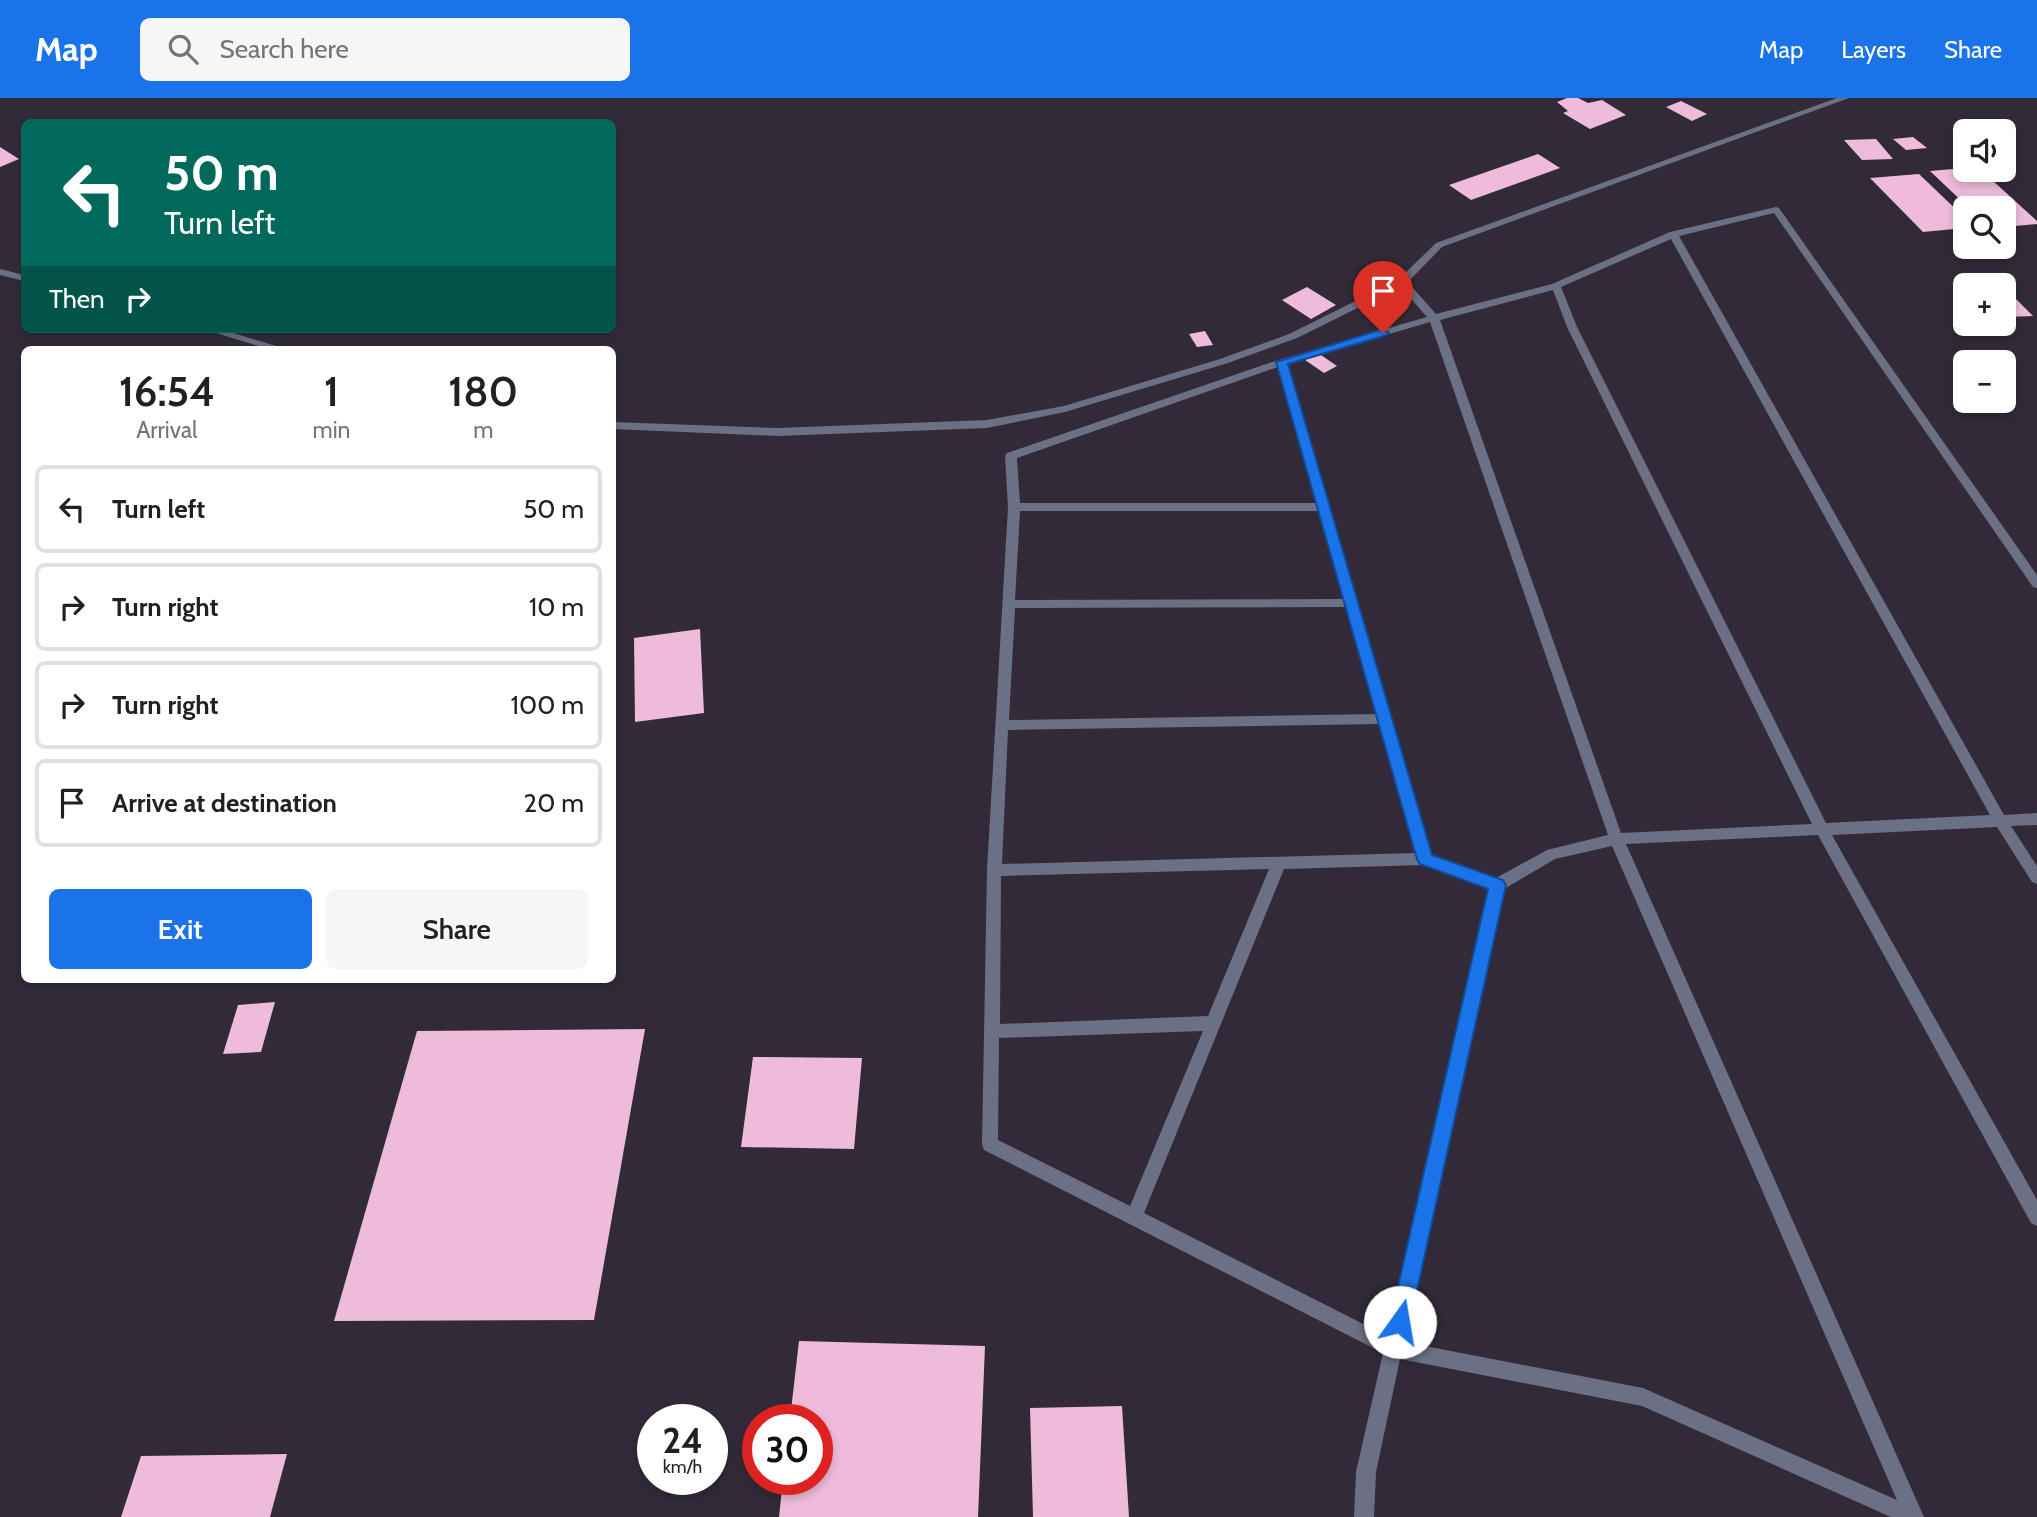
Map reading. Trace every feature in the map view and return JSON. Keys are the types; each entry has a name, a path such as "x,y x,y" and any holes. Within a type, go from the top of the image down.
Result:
{"street":[{"path":"616,425 778,432 1000,421 1065,409 1224,361 1293,336 1402,282 1439,245 1845,98"},
{"path":"1914,1517 1643,1397 1394,1349 990,1144 994,870 1014,507 1011,456 1282,362 1556,286 1673,234 1776,211 2037,584"},
{"path":"1673,234 2000,820 2037,878"},
{"path":"3,275 21,278"},
{"path":"1402,282 1434,318 1616,839 1914,1517"},
{"path":"1556,286 1572,327 1822,830 2037,1217"},
{"path":"222,333 270,346"},
{"path":"1282,362 1426,859"},
{"path":"1014,507 1324,507"},
{"path":"1009,604 1352,603"},
{"path":"1002,725 1385,719"},
{"path":"1364,1517 1366,1472 1497,885 1552,853 1616,839 2037,819"},
{"path":"994,870 1426,859 1497,885"},
{"path":"1134,1217 1279,863"},
{"path":"991,1031 1214,1023"}],"building":[{"path":"1578,98 1588,103 1602,100 1626,115 1590,129 1563,113 1568,111 1557,102"},
{"path":"1681,101 1707,114 1692,121 1666,107"},
{"path":"1913,137 1927,148 1906,150 1893,139"},
{"path":"1876,139 1893,159 1862,160 1844,140"},
{"path":"0,147 19,159 0,167"},
{"path":"1538,154 1560,168 1471,200 1449,185"},
{"path":"1953,169 1953,182 1994,182 2010,196 1956,196 1930,171"},
{"path":"1919,174 1953,207 1953,229 1923,232 1870,178"},
{"path":"2016,202 2037,221 2037,224 2016,226"},
{"path":"1307,287 1336,305 1311,319 1282,300"},
{"path":"2016,299 2033,316 2016,317"},
{"path":"1205,331 1213,345 1197,347 1189,334"},
{"path":"1318,353 1337,366 1324,373 1305,360"},
{"path":"700,629 704,713 635,722 634,638"},
{"path":"275,1002 261,1052 223,1054 238,1005"},
{"path":"645,1029 594,1320 334,1321 417,1031"},
{"path":"753,1057 862,1058 854,1149 741,1147"},
{"path":"799,1341 985,1346 978,1517 779,1517 781,1495 833,1495 833,1404 792,1404"},
{"path":"1122,1406 1129,1517 1033,1517 1030,1408"},
{"path":"287,1454 270,1517 121,1517 141,1456"}],"route":[{"path":"1383,333 1282,362 1426,859 1497,885 1400,1322"}]}
